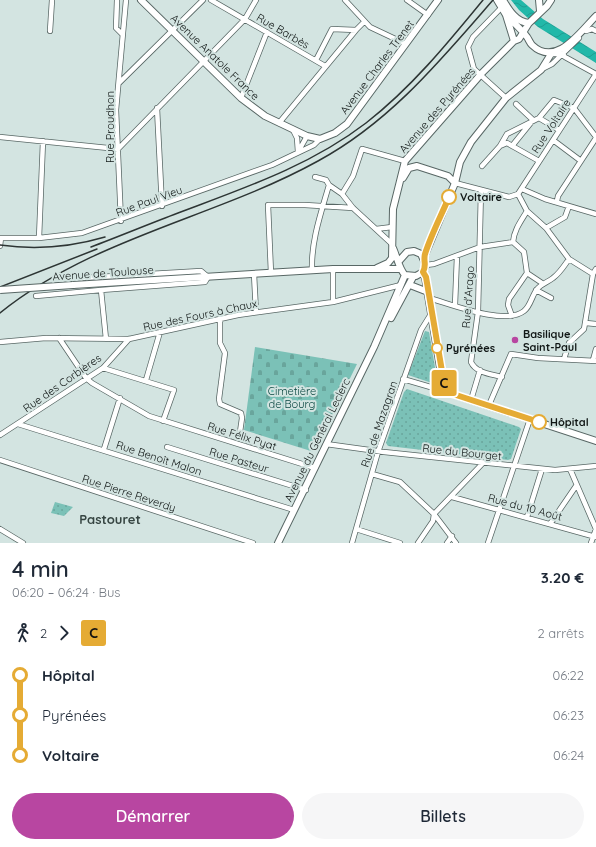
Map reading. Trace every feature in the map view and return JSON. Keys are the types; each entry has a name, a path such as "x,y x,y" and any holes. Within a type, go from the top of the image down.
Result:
{"main road":[{"name":"Avenue Anatole France","path":"141,0 204,60 241,98 265,116 293,130 309,137 322,138"},
{"name":"Avenue Charles Trenet","path":"322,138 335,133 347,124 438,0"},
{"path":"497,0 521,21 529,23"},
{"path":"539,0 540,11"},
{"path":"524,34 529,23 547,6 551,0"},
{"path":"502,3 514,41"},
{"path":"506,15 524,34 531,44 544,53 551,54 567,47 596,16"},
{"path":"528,39 529,23"},
{"name":"Avenue des Pyrénées","path":"377,268 391,260 393,246 393,209 401,182 405,161 481,75 514,41 519,39 524,34"},
{"path":"424,257 455,183 460,162 471,142 506,98 541,70 551,54"},
{"path":"401,182 409,168 417,166 448,176 455,183"},
{"path":"393,246 399,261 400,269 405,275 413,277 423,272 426,265 424,257 418,252 410,251 403,254 399,261"},
{"name":"Avenue de Toulouse","path":"0,290 312,270 377,268 400,269"},
{"path":"423,272 426,277 442,378 447,389 453,394 596,441"},
{"name":"Avenue du Général Leclerc","path":"278,543 294,510 306,490 326,444 374,347 405,275"},
{"name":"Avenue du Général Leclerc","path":"374,347 410,285 413,277"},
{"path":"410,285 428,295"}],"street":[{"path":"50,31 52,0"},
{"name":"Rue Proudhon","path":"117,0 116,28 122,34"},
{"name":"Rue Proudhon","path":"121,221 116,110 126,0"},
{"path":"119,83 203,0"},
{"name":"Rue Barbès","path":"211,0 325,66"},
{"path":"0,137 118,149 245,19 256,0"},
{"path":"345,0 370,27 406,44"},
{"path":"407,0 428,15"},
{"path":"502,3 470,42 468,47 471,63 474,69 506,98"},
{"path":"586,31 596,16"},
{"path":"279,123 325,66 364,22"},
{"path":"316,60 332,29 356,30"},
{"path":"576,38 586,31 592,29 596,31"},
{"path":"241,98 267,32"},
{"path":"541,70 552,64 563,54 567,47"},
{"path":"551,54 563,54 565,57 596,74"},
{"name":"Rue Voltaire","path":"518,194 596,74"},
{"path":"482,166 500,146 507,134 539,118 554,100 574,108 596,138 558,196 557,201"},
{"path":"516,104 533,120"},
{"path":"157,108 162,206"},
{"path":"539,118 559,130"},
{"path":"512,146 533,120"},
{"path":"293,130 297,138 298,152"},
{"path":"298,152 309,137"},
{"path":"309,137 310,146"},
{"name":"Rue Paul Vieu","path":"1,238 39,238 82,233 121,221 272,165 310,146 322,138"},
{"path":"553,140 581,160"},
{"path":"39,238 43,141"},
{"path":"500,146 507,143 539,161"},
{"path":"342,194 353,176 362,150 405,161"},
{"path":"315,177 326,180 329,185 342,194 353,208 393,246"},
{"path":"455,183 509,197 518,194 526,209 546,228 569,259 593,274"},
{"path":"312,270 313,252 319,213 329,185"},
{"name":"Rue d'Arago","path":"480,370 473,367 471,362 478,312 481,190"},
{"path":"522,190 545,199 557,201 596,214"},
{"path":"271,273 268,205 305,204 322,207 353,208"},
{"path":"546,228 565,217 570,206"},
{"path":"513,242 516,230 526,209"},
{"path":"376,230 392,227"},
{"path":"0,246 1,238"},
{"path":"426,265 434,264 480,247 513,242"},
{"path":"512,316 508,305 509,299 527,272 524,252 513,242"},
{"path":"455,305 457,256"},
{"path":"428,295 478,312 512,316 524,311 536,290 542,283 554,277 569,259"},
{"path":"333,269 333,302"},
{"path":"564,359 569,342 582,332 586,323 593,274 596,269"},
{"name":"Avenue de Toulouse","path":"36,296 205,282 208,277 201,271 81,278"},
{"path":"527,272 542,283"},
{"path":"254,274 256,312"},
{"name":"Rue des Fours à Chaux","path":"0,342 59,338 129,339 256,312 333,302 401,285"},
{"path":"101,290 106,339"},
{"path":"536,290 551,298"},
{"name":"Rue de Mazagran","path":"352,543 378,452 403,379 424,323 431,314"},
{"path":"220,319 220,343 225,353 219,399 220,404 224,407 238,410 241,413 242,418 240,432"},
{"path":"586,323 596,324"},
{"path":"146,380 160,332"},
{"path":"59,338 86,378"},
{"name":"Rue des Corbières","path":"0,435 103,368 129,339"},
{"path":"489,405 511,354 594,361 596,349"},
{"path":"103,368 146,380 174,390 163,421"},
{"path":"471,400 480,370 502,377"},
{"name":"Rue Félix Pyat","path":"86,378 149,416 237,441 316,468"},
{"path":"403,379 453,394"},
{"path":"104,449 120,398"},
{"path":"488,543 530,419"},
{"name":"Rue Benoît Malon","path":"18,424 84,445 104,449 294,510"},
{"name":"Rue du Bourget","path":"326,444 378,452 542,469 570,469 596,466"},
{"name":"Rue Pasteur","path":"167,447 306,490"},
{"name":"Rue Pierre Reverdy","path":"0,460 253,543"},
{"path":"418,543 432,521 434,514 452,497 483,463"},
{"path":"526,517 542,469"},
{"path":"570,469 576,486 596,529 595,537 591,543"},
{"path":"372,474 400,482 434,514 456,543"},
{"path":"550,524 576,486"},
{"name":"Rue du 10 Août","path":"452,497 595,537"},
{"path":"356,528 400,543"},
{"path":"0,529 22,543"},
{"path":"447,543 452,536"}],"green space":[{"path":"425,331 429,332 438,385 408,375"},
{"name":"Cimetière de Bourg","path":"255,347 357,364 314,452 244,430"},
{"path":"407,389 519,427 521,429 511,459 508,460 388,446 386,443 404,392"},
{"path":"55,502 73,507 64,516 51,513"}],"water":[{"path":"511,0 521,0 543,19 596,52 596,63 538,27 519,10"}],"tunnel":[{"path":"237,439 240,432"}],"railway":[{"path":"91,247 276,175 322,152 345,138 366,123 398,95 442,49 483,0"},
{"path":"0,313 36,287 75,265 156,230 279,181 318,161 344,145 368,128 413,89 493,0"},
{"path":"0,245 13,247 53,247 105,237"},
{"path":"0,287 97,249"}],"bus line":[{"name":"C","path":"449,197 424,257 426,265 423,272 426,277 441,374 444,383 447,389 453,394 539,422"}],"place":[{"name":"Voltaire","path":"449,197"},
{"name":"Basilique Saint-Paul","path":"515,340"},
{"name":"Pyrénées","path":"437,348"},
{"name":"Hôpital","path":"539,422"}],"district":[{"name":"Pastouret","path":"110,519"}]}
